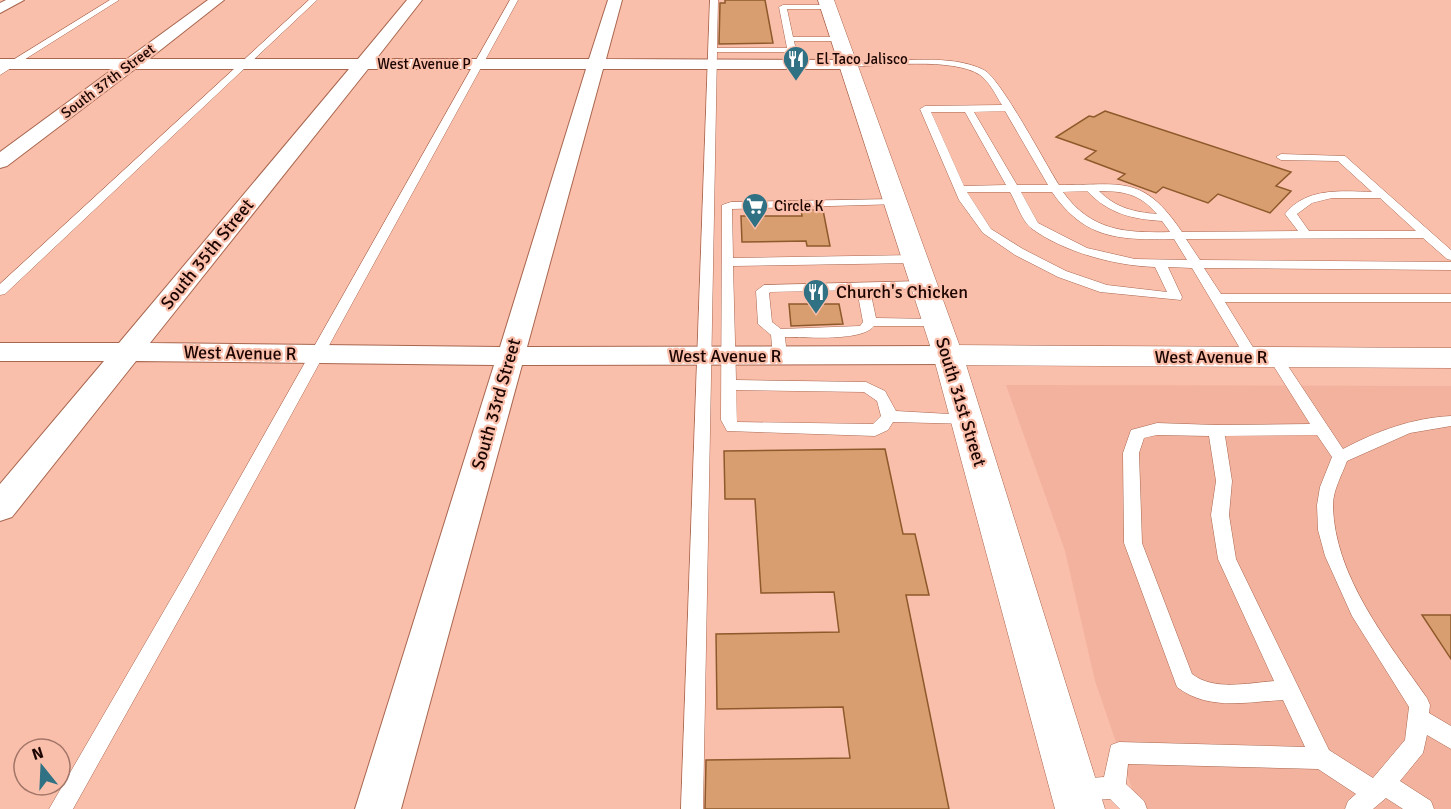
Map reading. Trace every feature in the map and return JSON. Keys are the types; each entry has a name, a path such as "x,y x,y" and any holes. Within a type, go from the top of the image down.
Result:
{"main road":[{"name":"South 31st Street","path":"827,3 943,339 1078,800"},
{"name":"West Avenue R","path":"943,339 1264,357 1451,358"}],"street":[{"path":"0,9 17,0"},
{"name":"South 37th Street","path":"0,162 217,0"},
{"name":"South 35th Street","path":"0,508 415,0"},
{"name":"South 33rd Street","path":"378,809 615,0"},
{"name":"West Avenue P","path":"4,67 132,63 596,64 713,57 794,57 847,64"},
{"name":"West Avenue R","path":"0,352 127,351 510,357 715,357 779,344 943,339"}],"lane":[{"path":"4,67 115,0"},
{"path":"0,291 314,0"},
{"path":"60,809 192,579 514,0"},
{"path":"714,0 708,261 715,357 729,385 729,420 732,427 875,430 883,426 889,416 886,399 879,391 866,387 729,385"},
{"path":"794,57 783,7 827,3"},
{"path":"790,39 839,39"},
{"path":"847,64 944,63 966,66 984,74 1008,108 1073,213 1093,226 1128,234 1177,236 1426,234"},
{"path":"1008,108 925,109 965,200 987,231 1019,252 1062,274 1105,289 1176,297 1160,264"},
{"path":"968,109 1034,225 1083,251 1135,263 1451,266"},
{"path":"1281,157 1341,158 1451,256"},
{"path":"1090,188 1102,202 1116,211 1165,218"},
{"path":"960,189 1121,188 1140,194 1152,202 1217,298 1323,429 1340,457"},
{"path":"1306,235 1291,214 1296,206 1306,199 1320,196 1383,195"},
{"path":"692,809 715,357 727,262 726,207 731,205 895,202"},
{"path":"727,262 919,272"},
{"path":"863,286 870,322 865,329 779,344 765,324 762,291 769,288 863,286 919,272"},
{"path":"1217,298 1451,297"},
{"path":"870,322 943,339"},
{"path":"889,416 967,420"},
{"path":"1356,809 1379,788 1415,745 1420,705 1374,638 1332,555 1325,504 1340,457 1389,433 1437,421 1451,421"},
{"path":"1289,690 1218,694 1197,690 1184,680 1133,543 1131,453 1137,434 1157,429 1216,431 1323,429"},
{"path":"1216,431 1224,481 1220,515 1227,559 1321,758"},
{"path":"1419,718 1451,738"},
{"path":"1114,788 1119,753 1321,758 1423,809"},
{"path":"1078,800 1114,788"},
{"path":"1114,788 1136,809"}],"shaded area":[{"path":"1006,385 1451,386 1451,809 1139,809 1095,681 1065,551"}],"building":[{"path":"725,0 765,0 773,43 719,44 720,3 725,3"},
{"path":"1105,111 1291,172 1276,186 1291,191 1270,213 1218,194 1208,203 1163,187 1156,193 1118,179 1125,174 1085,159 1096,151 1056,137 1089,116 1094,117"},
{"path":"801,210 823,210 830,246 807,246 806,241 742,242 741,216 802,216"},
{"name":"Church's Chicken","path":"789,304 839,304 843,324 791,326"},
{"path":"885,449 903,534 915,534 929,595 906,595 949,809 705,809 706,760 850,758 843,707 717,709 716,634 839,632 834,592 761,593 755,499 725,499 724,451"},
{"path":"1422,615 1451,615 1451,659"}],"place":[{"name":"El Taco Jalisco","path":"796,82"},
{"name":"Circle K","path":"755,229"},
{"name":"Church's Chicken","path":"816,315"}]}
